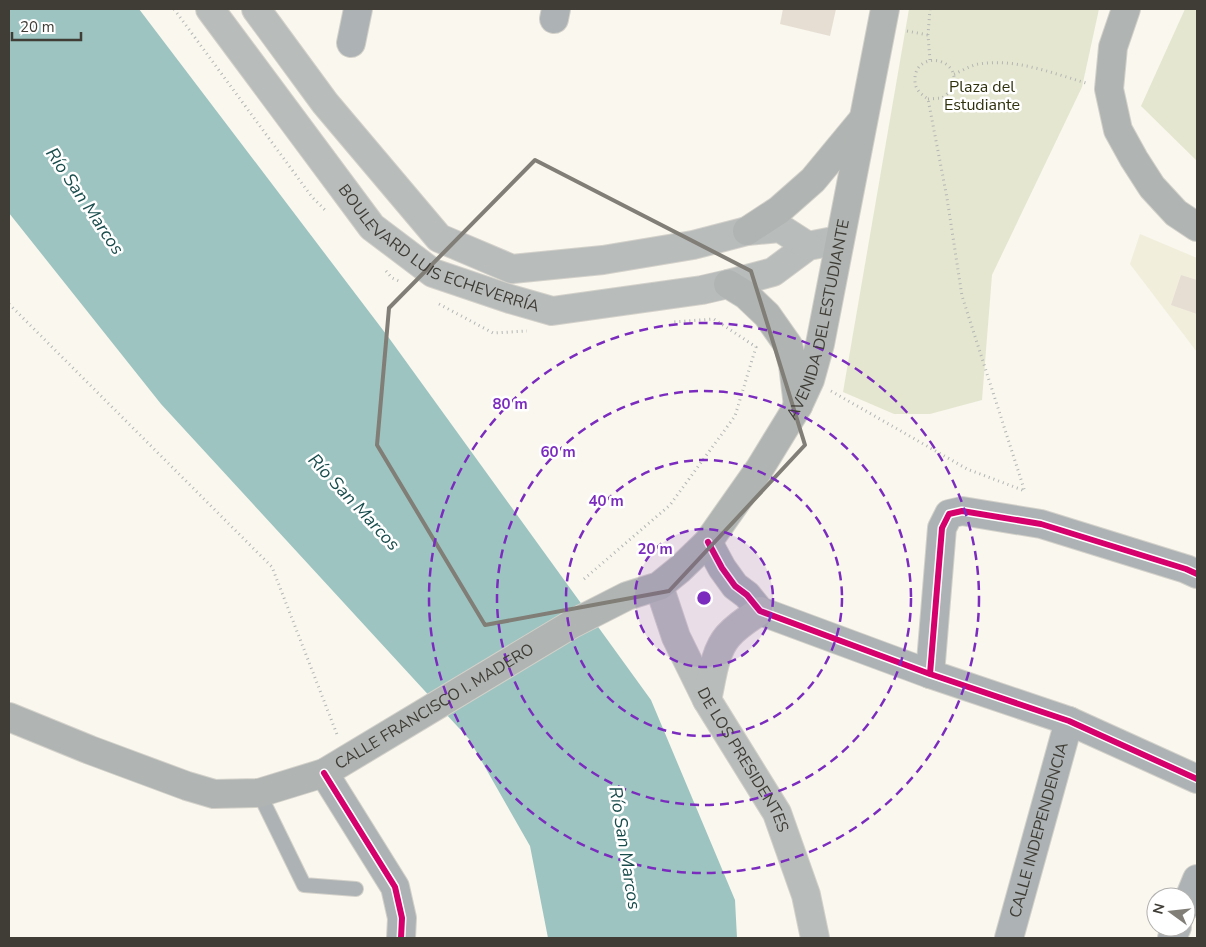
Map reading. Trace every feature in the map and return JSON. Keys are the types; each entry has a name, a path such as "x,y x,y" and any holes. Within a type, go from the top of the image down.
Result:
{"main road":[{"name":"BOULEVARD LUIS ECHEVERRÍA","path":"210,9 372,227 433,273 510,299 552,310 702,290 728,284 772,272 808,246 839,240"},
{"name":"BOULEVARD LUIS ECHEVERRÍA","path":"256,9 325,104 439,238 512,269 603,260 693,245 748,230 780,228 808,246"},
{"name":"AVENIDA DEL ESTUDIANTE","path":"659,586 708,542 760,468 798,406 810,380 820,344 885,9"},
{"path":"1126,9 1113,47 1109,89 1118,130 1152,187 1176,213 1197,227"},
{"path":"748,230 779,210 813,180 864,119"},
{"path":"728,284 746,295 767,315 788,345 793,365 798,406"},
{"name":"CALLE FRANCISCO I. MADERO","path":"9,717 187,786 214,794 258,793 342,761 572,624 626,596 659,586"},
{"name":"DE LOS PRESIDENTES","path":"659,586 676,637 707,700 777,813 806,895 815,938"},
{"path":"707,700 717,654 728,636 742,623 760,611"}],"street":[{"path":"351,43 358,9"},
{"path":"930,674 942,528 949,514 962,511 1035,523 1177,566 1197,574"},
{"path":"708,542 722,568 735,586 747,595 760,611 930,674 1069,721 1197,779"},
{"name":"CALLE INDEPENDENCIA","path":"1009,938 1069,721"},
{"path":"342,761 396,887 402,918 401,938"}],"lane":[{"path":"258,793 304,885 356,889"}],"path":[{"path":"930,9 928,35 930,60"},
{"path":"930,60 940,60 949,66 954,74 952,88 942,98 928,99 920,94 915,84 915,74 921,65 930,60"},
{"path":"954,74 978,64 1003,62 1038,69 1109,89"},
{"path":"928,99 947,198 962,296 1035,523"},
{"path":"9,304 272,566 342,761"},
{"path":"810,380 967,469 1025,492"}],"highlighted area":[{"path":"535,160 751,271 805,445 669,591 485,625 377,445 389,308"}],"shaded area":[{"path":"1140,234 1197,258 1197,352 1130,264"}],"green space":[{"name":"Plaza del Estudiante","path":"909,9 1099,9 1082,87 992,275 982,400 930,414 894,414 843,392"},
{"path":"1185,9 1197,9 1197,161 1141,106"}],"water":[{"name":"Río San Marcos","path":"9,9 139,9 389,338 651,700 735,900 737,938 548,938 530,846 469,739 161,404 9,213"}],"building":[{"path":"783,9 836,9 830,36 780,24"},
{"path":"1181,275 1197,280 1197,314 1171,305"}],"cycle path":[{"path":"930,674 942,528 949,514 962,511 1041,524 1197,574"},
{"path":"708,542 722,568 735,586 747,595 760,611 930,674 1069,721 1197,779"},
{"path":"324,773 395,887 402,918 401,938"}]}
